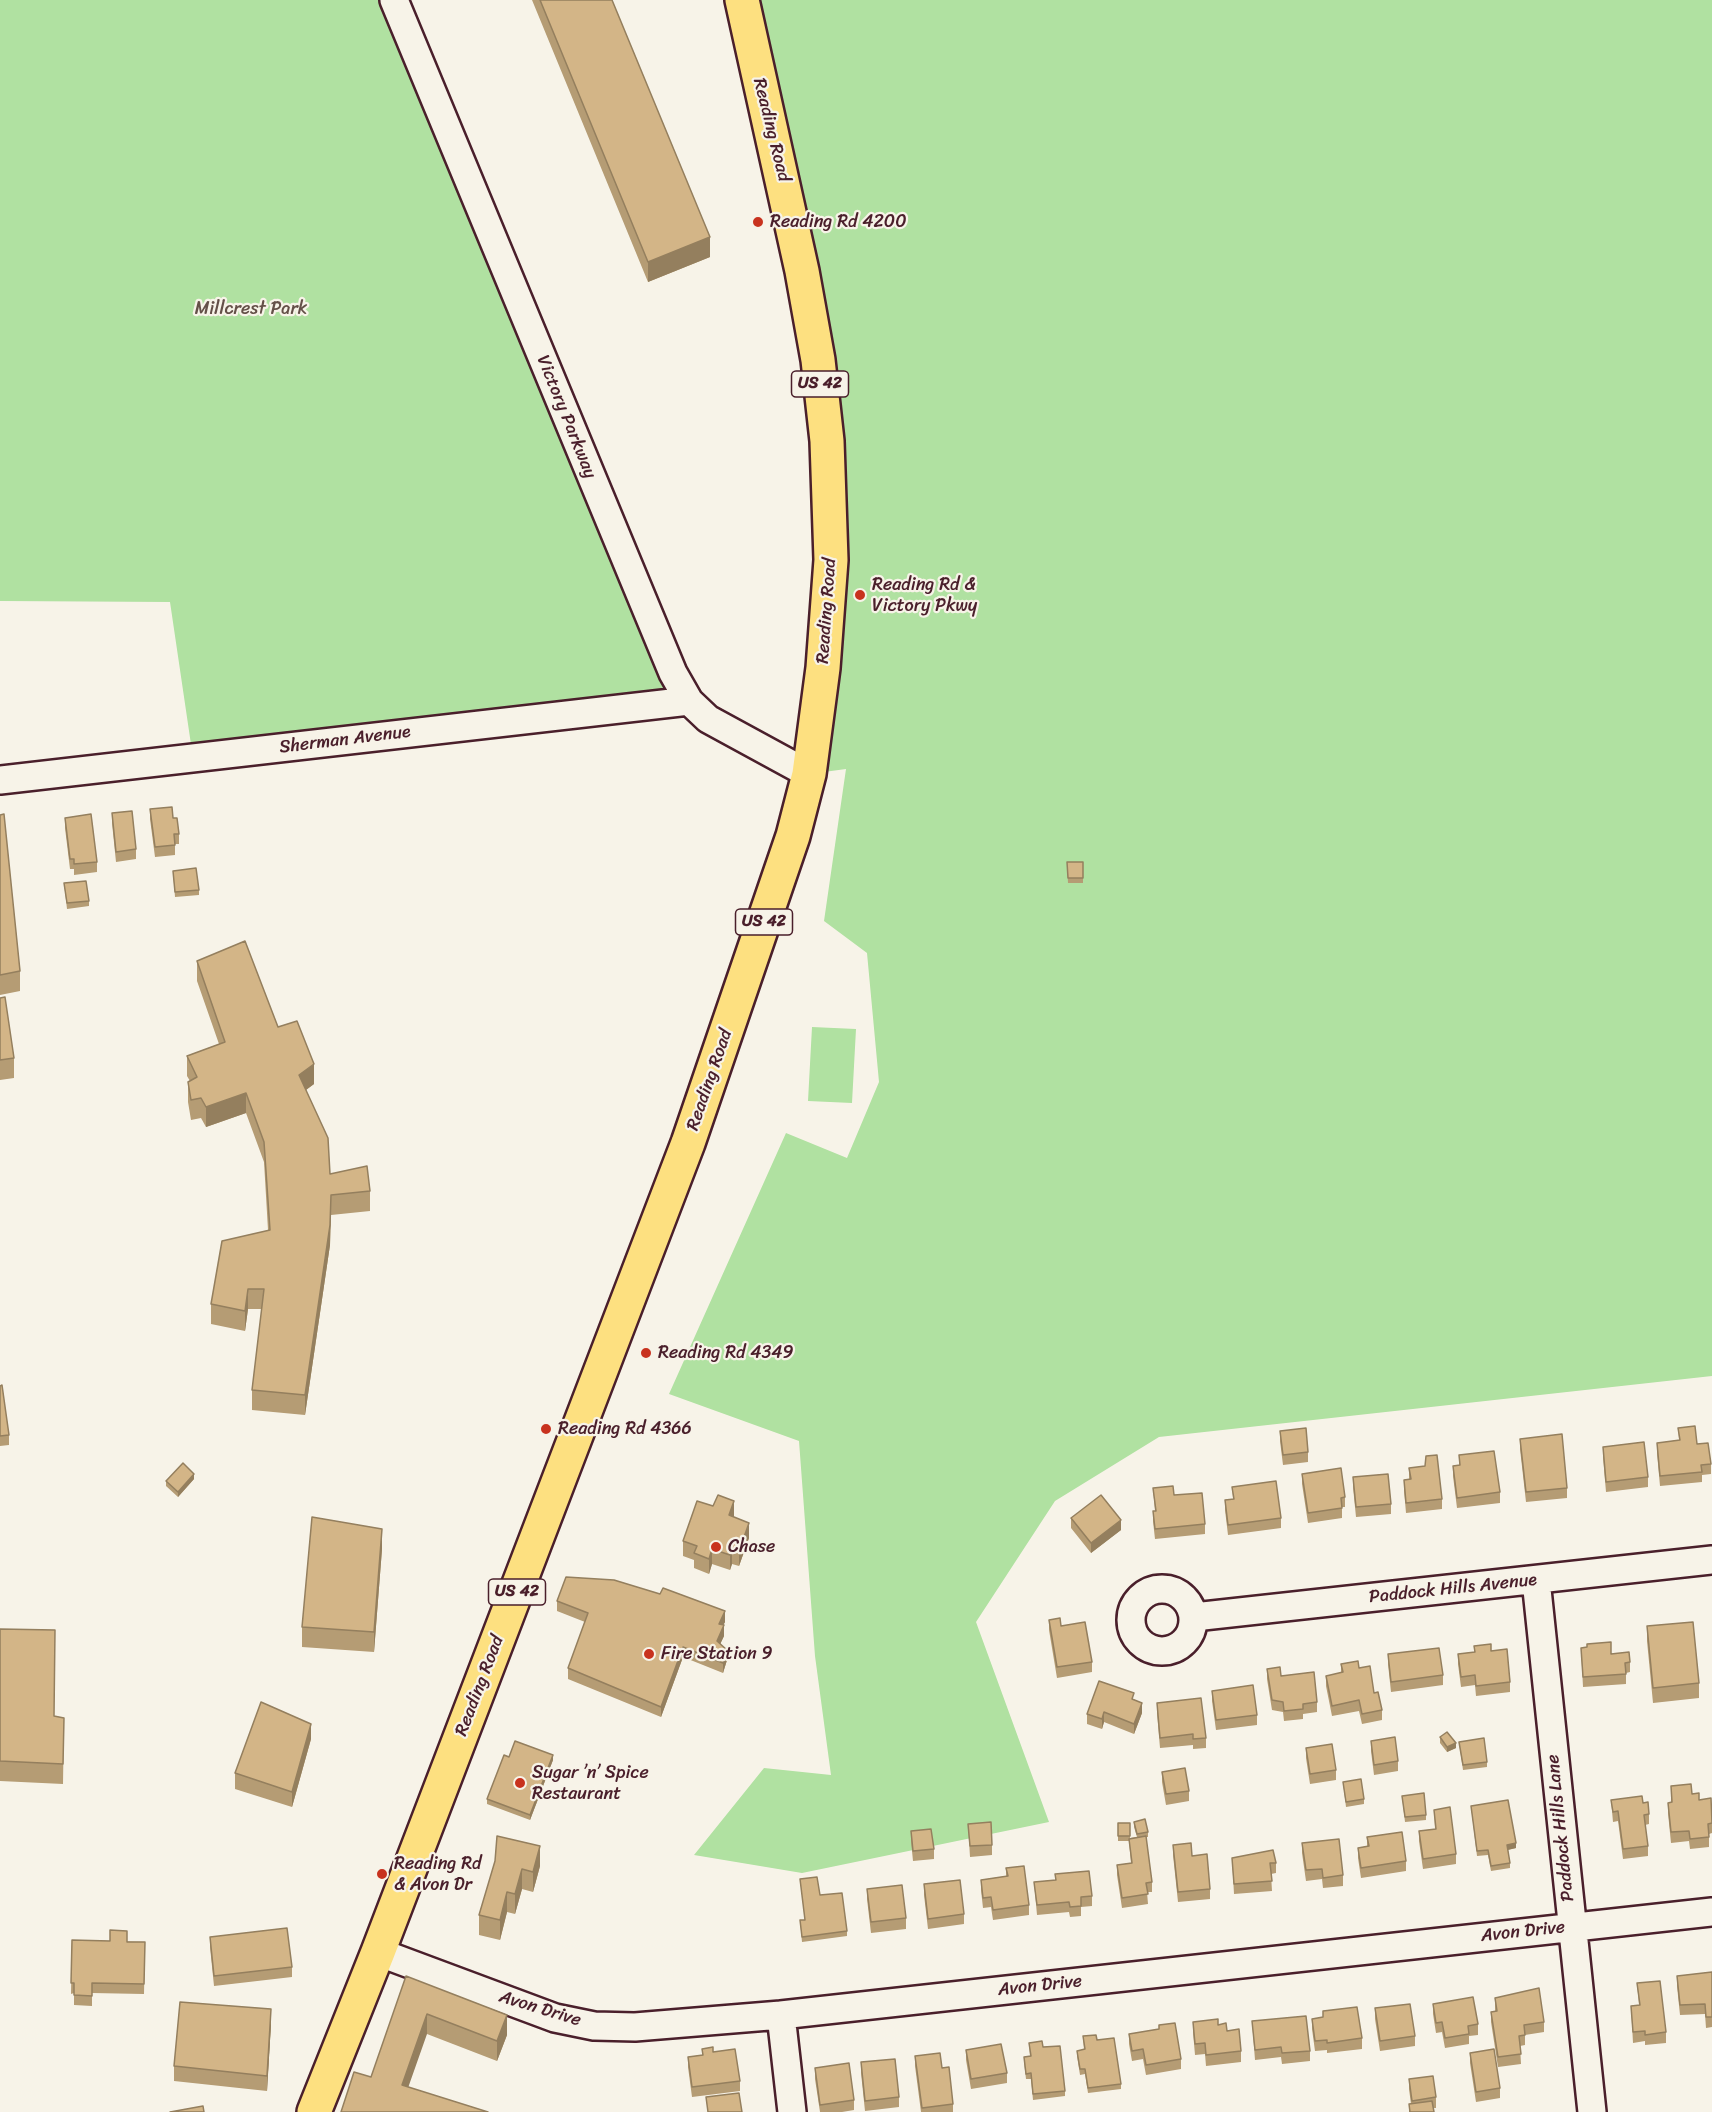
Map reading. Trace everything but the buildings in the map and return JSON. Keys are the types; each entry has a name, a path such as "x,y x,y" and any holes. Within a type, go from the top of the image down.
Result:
{"main road":[{"name":"Reading Road","path":"314,2112 378,1952 688,1143 794,836 809,774 823,668 831,560 827,441 818,360 802,271 742,0"}],"street":[{"name":"Victory Parkway","path":"394,0 661,646 689,701 708,719 809,774"},
{"name":"Sherman Avenue","path":"0,780 689,701"},
{"name":"Paddock Hills Avenue","path":"1194,1617 1712,1560"},
{"name":"Paddock Hills Lane","path":"1536,1580 1592,2112"},
{"name":"Avon Drive","path":"378,1952 555,2018 594,2026 635,2027 780,2014 1712,1912"},
{"path":"780,2014 792,2112"}],"green space":[{"name":"Millcrest Park","path":"0,0 394,0 689,701 193,758 170,602 0,601"},
{"path":"742,0 1712,0 1712,1376 1159,1437 1055,1501 976,1622 1049,1822 802,1873 694,1855 764,1768 831,1775 815,1656 799,1441 669,1394 786,1133 847,1158 879,1082 867,953 824,921 846,769 809,774 830,501"},
{"path":"812,1027 856,1029 852,1103 808,1101"}],"place":[{"name":"Reading Rd 4200","path":"758,222"},
{"name":"Reading Rd & Victory Pkwy","path":"860,595"},
{"name":"Reading Rd 4349","path":"646,1353"},
{"name":"Reading Rd 4366","path":"546,1429"},
{"name":"Chase","path":"716,1547"},
{"name":"Fire Station 9","path":"649,1654"},
{"name":"Sugar ’n’ Spice Restaurant","path":"520,1783"},
{"name":"Reading Rd & Avon Dr","path":"382,1874"}]}
